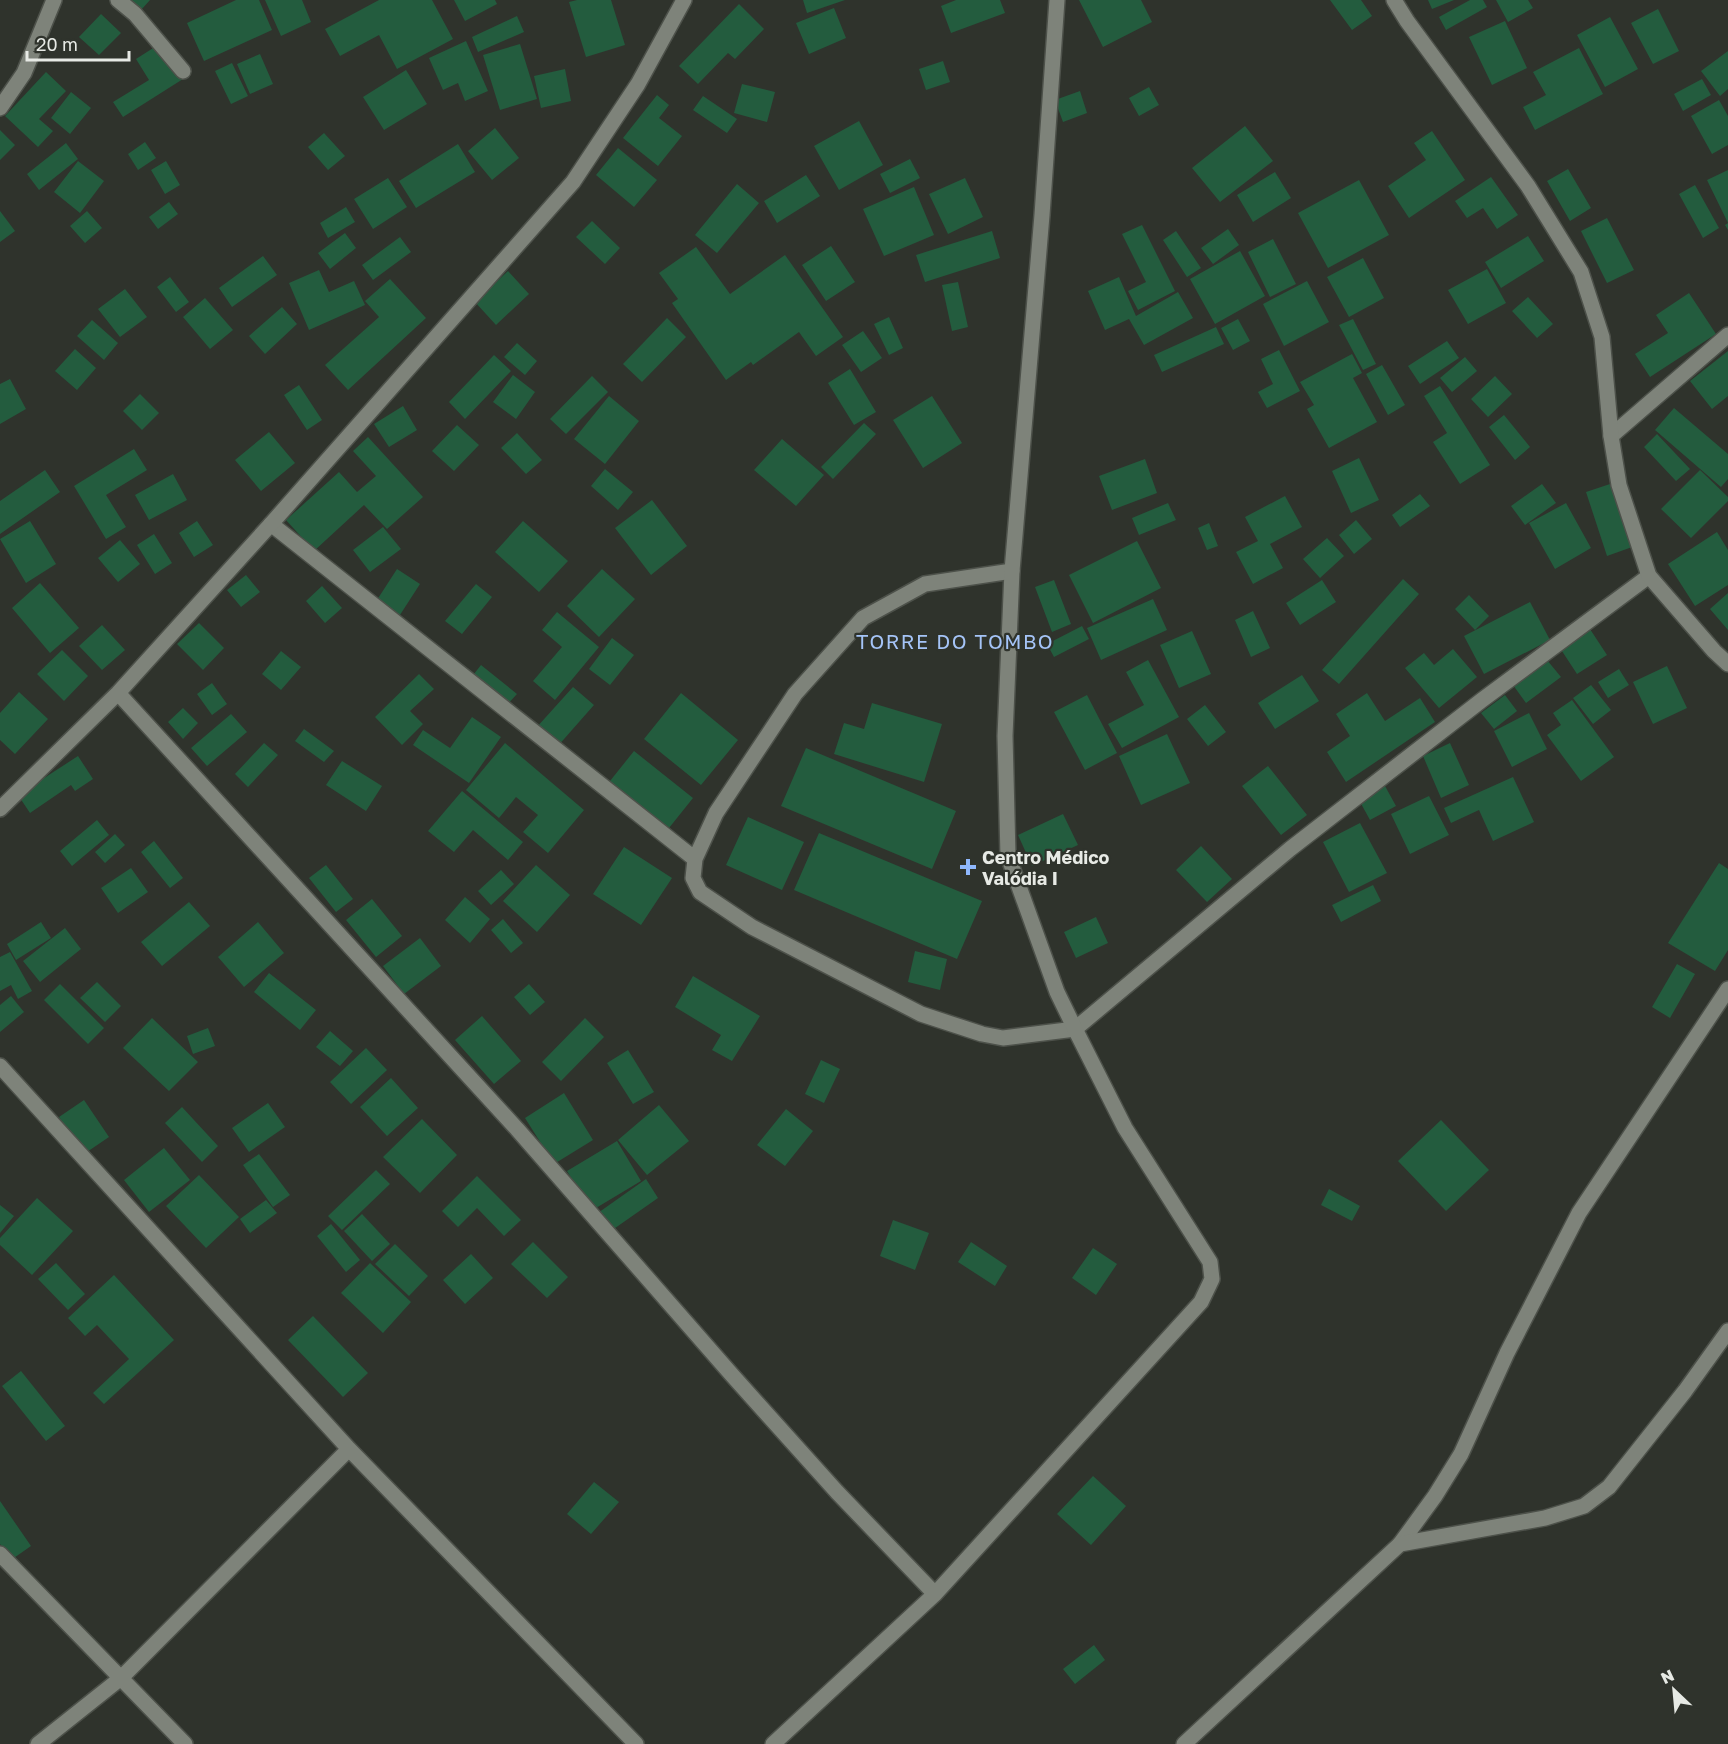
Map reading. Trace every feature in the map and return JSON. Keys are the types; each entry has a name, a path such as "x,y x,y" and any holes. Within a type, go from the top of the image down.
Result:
{"street":[{"path":"0,108 24,73 54,0"},
{"path":"118,0 135,14 183,71"},
{"path":"0,809 118,693 271,524 573,182 638,84 684,0"},
{"path":"773,1744 935,1594 1201,1302 1212,1279 1210,1262 1125,1128 1057,992 1008,856 1005,736 1012,571 1058,0"},
{"path":"1394,0 1528,186 1581,272 1602,337 1618,485 1649,576 1728,664"},
{"path":"1611,436 1728,335"},
{"path":"271,524 695,859"},
{"path":"1012,571 925,584 863,618 795,694 716,813 695,859 693,878 700,892 752,927 921,1014 982,1034 1003,1038 1075,1029 1290,849 1482,700 1649,576"},
{"path":"118,693 517,1129 814,1467 935,1594"},
{"path":"1184,1744 1400,1544 1435,1496 1461,1454 1507,1353 1579,1213 1728,989"},
{"path":"0,1066 350,1449 636,1744"},
{"path":"1400,1544 1545,1518 1584,1506 1609,1487 1685,1391 1728,1331"},
{"path":"38,1744 121,1678 350,1449"},
{"path":"0,1554 185,1744"}],"building":[{"path":"130,0 150,0 141,10"},
{"path":"236,0 259,0 272,30 204,61 187,23"},
{"path":"265,0 302,0 311,22 281,36"},
{"path":"379,0 432,0 453,39 397,69 379,35 340,56 325,29"},
{"path":"454,0 495,0 497,4 465,21"},
{"path":"611,0 625,45 586,57 569,2"},
{"path":"803,0 845,0 807,13"},
{"path":"956,0 1000,0 1005,13 951,33 941,6"},
{"path":"1079,0 1141,0 1152,22 1103,47"},
{"path":"1330,0 1361,0 1372,16 1352,30"},
{"path":"1428,0 1454,0 1432,9"},
{"path":"1470,0 1483,0 1487,7 1446,30 1439,17"},
{"path":"1496,0 1528,0 1533,8 1508,22"},
{"path":"739,4 764,29 735,59 728,53 698,84 679,66"},
{"path":"834,8 846,38 809,54 796,23"},
{"path":"1658,9 1679,51 1653,64 1631,23"},
{"path":"101,14 121,33 99,55 79,37"},
{"path":"517,16 524,32 478,52 472,37"},
{"path":"1610,17 1638,69 1605,87 1577,35"},
{"path":"1505,21 1527,68 1492,85 1469,37"},
{"path":"466,41 488,91 465,101 458,83 443,90 429,58"},
{"path":"161,43 183,79 123,117 113,102 149,80 136,59"},
{"path":"520,44 537,99 500,110 483,55"},
{"path":"1579,48 1603,94 1535,130 1523,107 1546,95 1533,72"},
{"path":"1728,51 1728,89 1720,96 1701,71"},
{"path":"260,54 273,84 250,94 237,64"},
{"path":"943,61 950,82 926,90 919,69"},
{"path":"232,63 248,96 231,104 215,71"},
{"path":"565,69 571,101 541,108 534,76"},
{"path":"406,70 427,104 384,130 363,97"},
{"path":"46,72 66,91 39,119 53,131 38,147 5,116"},
{"path":"1702,79 1711,95 1683,111 1674,94"},
{"path":"742,84 775,92 767,122 734,113"},
{"path":"1149,87 1159,105 1139,116 1129,98"},
{"path":"1080,91 1087,113 1063,122 1055,100"},
{"path":"71,92 91,108 70,134 51,118"},
{"path":"657,95 669,105 659,118 682,136 658,166 623,138"},
{"path":"703,96 737,119 727,133 693,110"},
{"path":"1719,100 1728,116 1728,145 1712,154 1691,116"},
{"path":"859,121 883,165 839,190 814,146"},
{"path":"1245,126 1273,161 1220,202 1192,168"},
{"path":"495,128 519,158 492,180 468,151"},
{"path":"0,130 15,145 0,160"},
{"path":"1432,131 1465,180 1409,218 1388,186 1426,160 1414,143"},
{"path":"324,133 345,156 328,170 308,147"},
{"path":"145,142 156,158 138,170 128,154"},
{"path":"66,143 78,159 39,190 27,174"},
{"path":"458,144 475,172 416,208 399,181"},
{"path":"618,148 657,180 634,207 596,175"},
{"path":"910,159 920,178 890,193 880,174"},
{"path":"78,161 104,181 80,213 54,192"},
{"path":"166,161 180,185 165,194 151,170"},
{"path":"1568,169 1591,208 1570,221 1547,181"},
{"path":"1728,170 1728,223 1707,180"},
{"path":"1275,172 1291,198 1253,222 1237,195"},
{"path":"806,175 820,196 777,223 764,201"},
{"path":"1491,177 1518,215 1497,229 1483,208 1467,218 1455,201"},
{"path":"388,178 407,207 373,229 354,199"},
{"path":"965,178 983,217 948,234 929,194"},
{"path":"1359,180 1389,235 1328,268 1298,213"},
{"path":"737,184 759,203 717,253 695,235"},
{"path":"1695,185 1719,228 1703,238 1679,194"},
{"path":"914,187 934,235 884,256 863,209"},
{"path":"169,202 178,214 158,229 149,217"},
{"path":"346,207 355,222 328,238 320,223"},
{"path":"0,211 15,231 0,242"},
{"path":"87,211 102,228 85,243 70,226"},
{"path":"1607,218 1634,270 1607,283 1581,231"},
{"path":"592,221 620,248 605,264 576,237"},
{"path":"1142,225 1175,291 1138,310 1128,291 1146,282 1122,234"},
{"path":"1228,229 1239,245 1213,264 1201,248"},
{"path":"992,231 1000,258 925,282 916,255"},
{"path":"1176,231 1201,268 1187,277 1163,240"},
{"path":"345,233 356,248 330,269 318,253"},
{"path":"1528,236 1544,261 1501,288 1485,262"},
{"path":"400,237 411,252 373,280 362,265"},
{"path":"1273,239 1296,284 1270,297 1248,252"},
{"path":"831,246 855,282 826,301 802,265"},
{"path":"696,247 730,294 785,255 843,337 816,356 799,332 753,365 751,362 726,380 672,303 678,299 659,273"},
{"path":"1240,251 1265,296 1215,324 1190,279"},
{"path":"263,256 277,275 232,307 219,288"},
{"path":"1363,258 1384,298 1349,317 1327,277"},
{"path":"1487,269 1506,303 1468,324 1448,290"},
{"path":"319,270 329,292 354,281 365,305 309,330 289,283"},
{"path":"508,271 529,294 496,325 475,302"},
{"path":"170,277 189,302 176,312 157,287"},
{"path":"1119,277 1136,316 1178,292 1193,318 1144,345 1129,319 1105,330 1088,291"},
{"path":"390,279 426,318 348,390 325,365 379,317 365,301"},
{"path":"1307,281 1329,322 1284,346 1263,304"},
{"path":"958,282 968,327 952,331 942,285"},
{"path":"125,289 147,317 120,337 98,309"},
{"path":"1689,293 1716,334 1650,377 1635,354 1668,333 1656,315"},
{"path":"1528,297 1553,324 1537,338 1512,311"},
{"path":"205,298 233,330 210,349 183,317"},
{"path":"282,307 297,324 265,354 249,336"},
{"path":"889,317 903,348 889,355 874,324"},
{"path":"667,318 686,337 642,382 623,364"},
{"path":"1238,319 1250,341 1233,350 1221,328"},
{"path":"1353,319 1376,364 1363,370 1339,325"},
{"path":"92,320 118,343 104,360 77,336"},
{"path":"1216,327 1224,344 1162,372 1154,355"},
{"path":"863,331 882,358 861,372 842,345"},
{"path":"1447,341 1459,358 1420,384 1408,366"},
{"path":"517,343 537,361 525,375 504,357"},
{"path":"75,349 96,368 77,390 55,371"},
{"path":"1279,350 1300,391 1267,408 1258,392 1273,384 1261,359"},
{"path":"1728,351 1728,396 1712,409 1690,381"},
{"path":"1352,354 1362,373 1353,378 1377,422 1329,448 1307,409 1314,405 1300,382"},
{"path":"494,355 511,371 465,419 449,402"},
{"path":"1465,357 1477,371 1452,392 1440,378"},
{"path":"1382,365 1405,405 1388,415 1366,374"},
{"path":"850,369 876,412 854,425 828,383"},
{"path":"513,375 535,392 516,419 493,402"},
{"path":"592,376 608,392 566,434 550,419"},
{"path":"1495,376 1512,394 1488,417 1471,399"},
{"path":"10,379 26,409 0,424 0,384"},
{"path":"299,385 322,420 307,430 284,395"},
{"path":"1440,386 1490,465 1460,484 1433,442 1447,433 1424,396"},
{"path":"140,394 159,413 142,430 123,411"},
{"path":"609,396 639,421 605,464 574,439"},
{"path":"932,396 962,443 923,468 893,420"},
{"path":"403,406 417,430 389,447 374,424"},
{"path":"1674,408 1728,454 1728,479 1721,487 1655,430"},
{"path":"1504,415 1530,447 1515,460 1489,427"},
{"path":"864,423 876,434 833,479 821,467"},
{"path":"457,425 479,445 454,471 432,451"},
{"path":"269,432 295,463 261,491 235,460"},
{"path":"517,433 542,460 526,474 501,448"},
{"path":"1657,434 1690,469 1676,481 1644,447"},
{"path":"368,437 423,497 387,529 364,505 314,551 286,520 339,472 357,492 376,476 353,451"},
{"path":"782,439 824,475 796,506 754,470"},
{"path":"134,449 147,470 106,495 126,527 106,539 74,486"},
{"path":"1359,458 1379,500 1351,513 1332,471"},
{"path":"1145,459 1157,493 1112,510 1099,476"},
{"path":"605,469 633,492 618,510 591,486"},
{"path":"45,470 60,492 0,534 0,501"},
{"path":"1700,470 1728,497 1728,501 1691,538 1661,509"},
{"path":"173,474 187,500 149,520 135,495"},
{"path":"1613,483 1635,546 1607,556 1586,492"},
{"path":"1542,484 1556,503 1525,525 1511,506"},
{"path":"1420,494 1430,506 1400,527 1392,515"},
{"path":"1285,496 1302,527 1270,544 1283,568 1253,584 1236,552 1258,541 1245,517"},
{"path":"652,500 687,546 651,575 615,528"},
{"path":"1168,503 1176,520 1139,535 1132,518"},
{"path":"1566,503 1591,548 1555,569 1529,523"},
{"path":"1356,520 1372,539 1354,554 1339,535"},
{"path":"30,521 56,564 26,583 0,539"},
{"path":"197,521 213,545 194,557 179,533"},
{"path":"523,521 568,561 539,592 495,552"},
{"path":"1209,523 1218,546 1207,550 1198,528"},
{"path":"383,527 401,549 370,572 353,550"},
{"path":"1717,532 1728,550 1728,585 1695,606 1668,564"},
{"path":"154,534 172,563 155,574 137,545"},
{"path":"1327,538 1344,556 1320,578 1303,559"},
{"path":"120,540 140,564 118,582 98,558"},
{"path":"1137,541 1161,588 1093,623 1069,575"},
{"path":"397,569 420,584 398,618 375,603"},
{"path":"602,569 635,599 599,637 567,606"},
{"path":"246,575 260,592 241,607 227,590"},
{"path":"1403,579 1419,594 1339,684 1322,670"},
{"path":"1054,580 1071,624 1052,632 1035,587"},
{"path":"1322,580 1336,602 1300,625 1286,603"},
{"path":"40,583 79,628 50,653 12,608"},
{"path":"476,584 492,597 462,634 445,621"},
{"path":"322,586 342,608 325,623 306,601"},
{"path":"1728,593 1728,630 1710,609"},
{"path":"1469,595 1489,616 1475,630 1455,609"},
{"path":"1153,599 1167,630 1101,660 1087,628"},
{"path":"1530,602 1550,640 1484,674 1464,636"},
{"path":"1253,611 1270,648 1251,657 1235,620"},
{"path":"557,612 599,647 555,700 533,681 562,647 542,630"},
{"path":"199,623 224,648 203,670 177,644"},
{"path":"102,625 125,650 102,670 79,646"},
{"path":"1082,626 1089,639 1054,657 1047,644"},
{"path":"1588,626 1607,655 1577,674 1558,645"},
{"path":"1192,631 1211,674 1179,688 1160,645"},
{"path":"612,638 634,655 610,685 589,669"},
{"path":"1453,649 1477,677 1439,708 1405,668 1424,653 1434,665"},
{"path":"62,650 88,676 64,701 37,674"},
{"path":"281,651 301,667 281,690 262,674"},
{"path":"1148,660 1179,717 1122,748 1108,724 1144,705 1126,672"},
{"path":"1547,660 1561,677 1526,703 1513,685"},
{"path":"481,665 517,694 505,707 470,679"},
{"path":"1667,666 1687,708 1653,724 1633,682"},
{"path":"1619,669 1629,685 1608,698 1598,682"},
{"path":"419,674 434,689 410,711 423,724 402,745 375,717"},
{"path":"1302,675 1319,701 1275,729 1258,703"},
{"path":"212,683 227,704 212,715 197,694"},
{"path":"1591,685 1611,710 1593,724 1573,698"},
{"path":"573,687 594,705 557,747 536,728"},
{"path":"19,692 48,719 15,754 0,740 0,713"},
{"path":"681,693 738,740 701,785 644,739"},
{"path":"1367,693 1385,721 1420,698 1435,722 1346,782 1327,752 1350,736 1336,714"},
{"path":"1087,695 1117,753 1085,770 1054,712"},
{"path":"1505,695 1517,711 1494,729 1481,713"},
{"path":"1572,700 1614,757 1581,781 1547,735 1561,725 1553,713"},
{"path":"872,703 942,724 924,782 834,754 844,723 864,729"},
{"path":"1205,705 1226,732 1208,746 1187,719"},
{"path":"183,708 198,723 183,739 168,722"},
{"path":"1529,713 1547,749 1512,767 1494,731"},
{"path":"231,714 247,732 207,766 191,748"},
{"path":"472,717 501,737 469,783 413,745 423,730 450,748"},
{"path":"304,729 334,751 324,762 295,741"},
{"path":"1167,734 1190,783 1141,805 1119,756"},
{"path":"264,743 278,755 248,787 235,774"},
{"path":"505,743 584,810 548,853 523,832 538,815 516,797 499,818 466,790"},
{"path":"1450,743 1469,785 1441,798 1423,756"},
{"path":"806,748 956,811 932,869 781,806"},
{"path":"634,751 693,798 665,833 606,786"},
{"path":"78,756 93,779 75,791 71,785 30,813 18,795"},
{"path":"342,761 382,786 366,811 326,785"},
{"path":"1268,766 1307,815 1281,835 1242,786"},
{"path":"1513,777 1534,822 1493,841 1479,810 1451,823 1444,808"},
{"path":"1385,786 1396,806 1370,820 1359,800"},
{"path":"462,791 523,842 508,860 473,830 454,852 428,831"},
{"path":"1429,796 1449,835 1410,854 1391,814"},
{"path":"1063,814 1078,845 1032,866 1018,835"},
{"path":"748,817 804,842 782,890 726,865"},
{"path":"97,820 109,835 72,866 60,851"},
{"path":"1360,823 1387,873 1349,892 1323,842"},
{"path":"819,833 982,901 957,959 794,890"},
{"path":"115,834 125,845 105,863 95,852"},
{"path":"154,841 183,878 170,888 141,852"},
{"path":"1201,846 1232,879 1207,902 1176,870"},
{"path":"624,847 672,878 641,925 593,894"},
{"path":"1719,863 1728,869 1728,950 1715,971 1668,943"},
{"path":"326,865 353,899 336,912 309,878"},
{"path":"536,865 570,895 537,932 503,901"},
{"path":"131,868 148,892 118,913 101,888"},
{"path":"501,870 514,884 491,905 478,891"},
{"path":"1373,885 1381,901 1341,922 1332,905"},
{"path":"465,897 490,919 470,943 445,920"},
{"path":"372,899 402,936 376,957 346,920"},
{"path":"189,902 210,926 162,966 141,942"},
{"path":"1096,917 1108,943 1076,958 1064,932"},
{"path":"503,919 523,943 511,953 491,930"},
{"path":"41,922 51,938 16,960 7,944"},
{"path":"258,922 284,953 244,987 218,957"},
{"path":"65,928 81,949 40,982 23,961"},
{"path":"420,938 441,966 404,994 383,966"},
{"path":"915,951 947,959 940,990 908,982"},
{"path":"10,952 32,991 18,999 11,985 0,991 0,957"},
{"path":"1677,964 1695,974 1670,1018 1652,1007"},
{"path":"269,973 316,1010 300,1030 254,992"},
{"path":"693,976 760,1016 732,1061 712,1050 721,1035 675,1007"},
{"path":"97,982 121,1006 105,1022 80,998"},
{"path":"60,984 104,1028 88,1044 44,1000"},
{"path":"529,984 545,1002 530,1015 514,997"},
{"path":"11,996 24,1012 0,1032 0,1005"},
{"path":"482,1016 521,1061 494,1084 455,1040"},
{"path":"152,1018 198,1062 169,1091 123,1048"},
{"path":"585,1018 604,1037 561,1081 542,1062"},
{"path":"208,1028 215,1046 193,1054 187,1036"},
{"path":"330,1031 353,1051 340,1066 316,1047"},
{"path":"366,1048 387,1070 351,1104 330,1082"},
{"path":"628,1050 654,1092 633,1104 607,1063"},
{"path":"821,1060 840,1069 824,1103 805,1094"},
{"path":"391,1078 418,1108 387,1136 360,1107"},
{"path":"564,1093 593,1140 554,1164 525,1118"},
{"path":"84,1100 109,1137 84,1154 59,1117"},
{"path":"268,1103 285,1127 249,1152 232,1128"},
{"path":"659,1105 689,1141 647,1175 618,1140"},
{"path":"182,1107 218,1146 202,1162 165,1123"},
{"path":"786,1109 813,1131 785,1166 757,1145"},
{"path":"422,1119 457,1155 420,1193 383,1157"},
{"path":"1441,1120 1489,1170 1446,1211 1398,1161"},
{"path":"617,1141 641,1181 591,1211 567,1171"},
{"path":"164,1148 190,1180 149,1212 124,1180"},
{"path":"259,1154 290,1195 273,1207 243,1165"},
{"path":"376,1170 390,1184 342,1230 328,1216"},
{"path":"199,1175 239,1217 206,1248 166,1206"},
{"path":"477,1176 521,1220 504,1236 477,1208 458,1227 442,1211"},
{"path":"646,1179 658,1198 608,1233 595,1215"},
{"path":"1329,1189 1360,1206 1352,1221 1321,1205"},
{"path":"37,1198 73,1231 32,1275 0,1245 0,1238"},
{"path":"266,1200 277,1213 250,1233 240,1219"},
{"path":"0,1205 14,1216 0,1233"},
{"path":"362,1214 390,1244 372,1261 344,1231"},
{"path":"893,1220 929,1233 915,1270 880,1256"},
{"path":"331,1224 360,1260 346,1272 317,1236"},
{"path":"533,1242 568,1277 547,1298 511,1264"},
{"path":"971,1242 1007,1266 995,1286 958,1262"},
{"path":"395,1244 428,1276 409,1296 375,1264"},
{"path":"1093,1248 1117,1264 1096,1295 1072,1278"},
{"path":"471,1254 493,1278 465,1304 443,1280"},
{"path":"56,1263 85,1294 68,1310 38,1279"},
{"path":"370,1263 411,1302 383,1333 341,1293"},
{"path":"114,1275 174,1340 104,1404 93,1393 129,1359 97,1325 85,1336 68,1318"},
{"path":"313,1316 368,1373 343,1397 288,1340"},
{"path":"21,1371 65,1426 46,1441 2,1386"},
{"path":"1093,1476 1126,1506 1091,1545 1057,1514"},
{"path":"594,1482 619,1502 591,1534 567,1514"},
{"path":"0,1501 31,1546 11,1560 0,1544"},
{"path":"1094,1645 1105,1660 1075,1684 1063,1669"}],"place":[{"name":"Centro Médico Valódia I","path":"968,867"}],"district":[{"name":"TORRE DO TOMBO","path":"955,641"}]}
